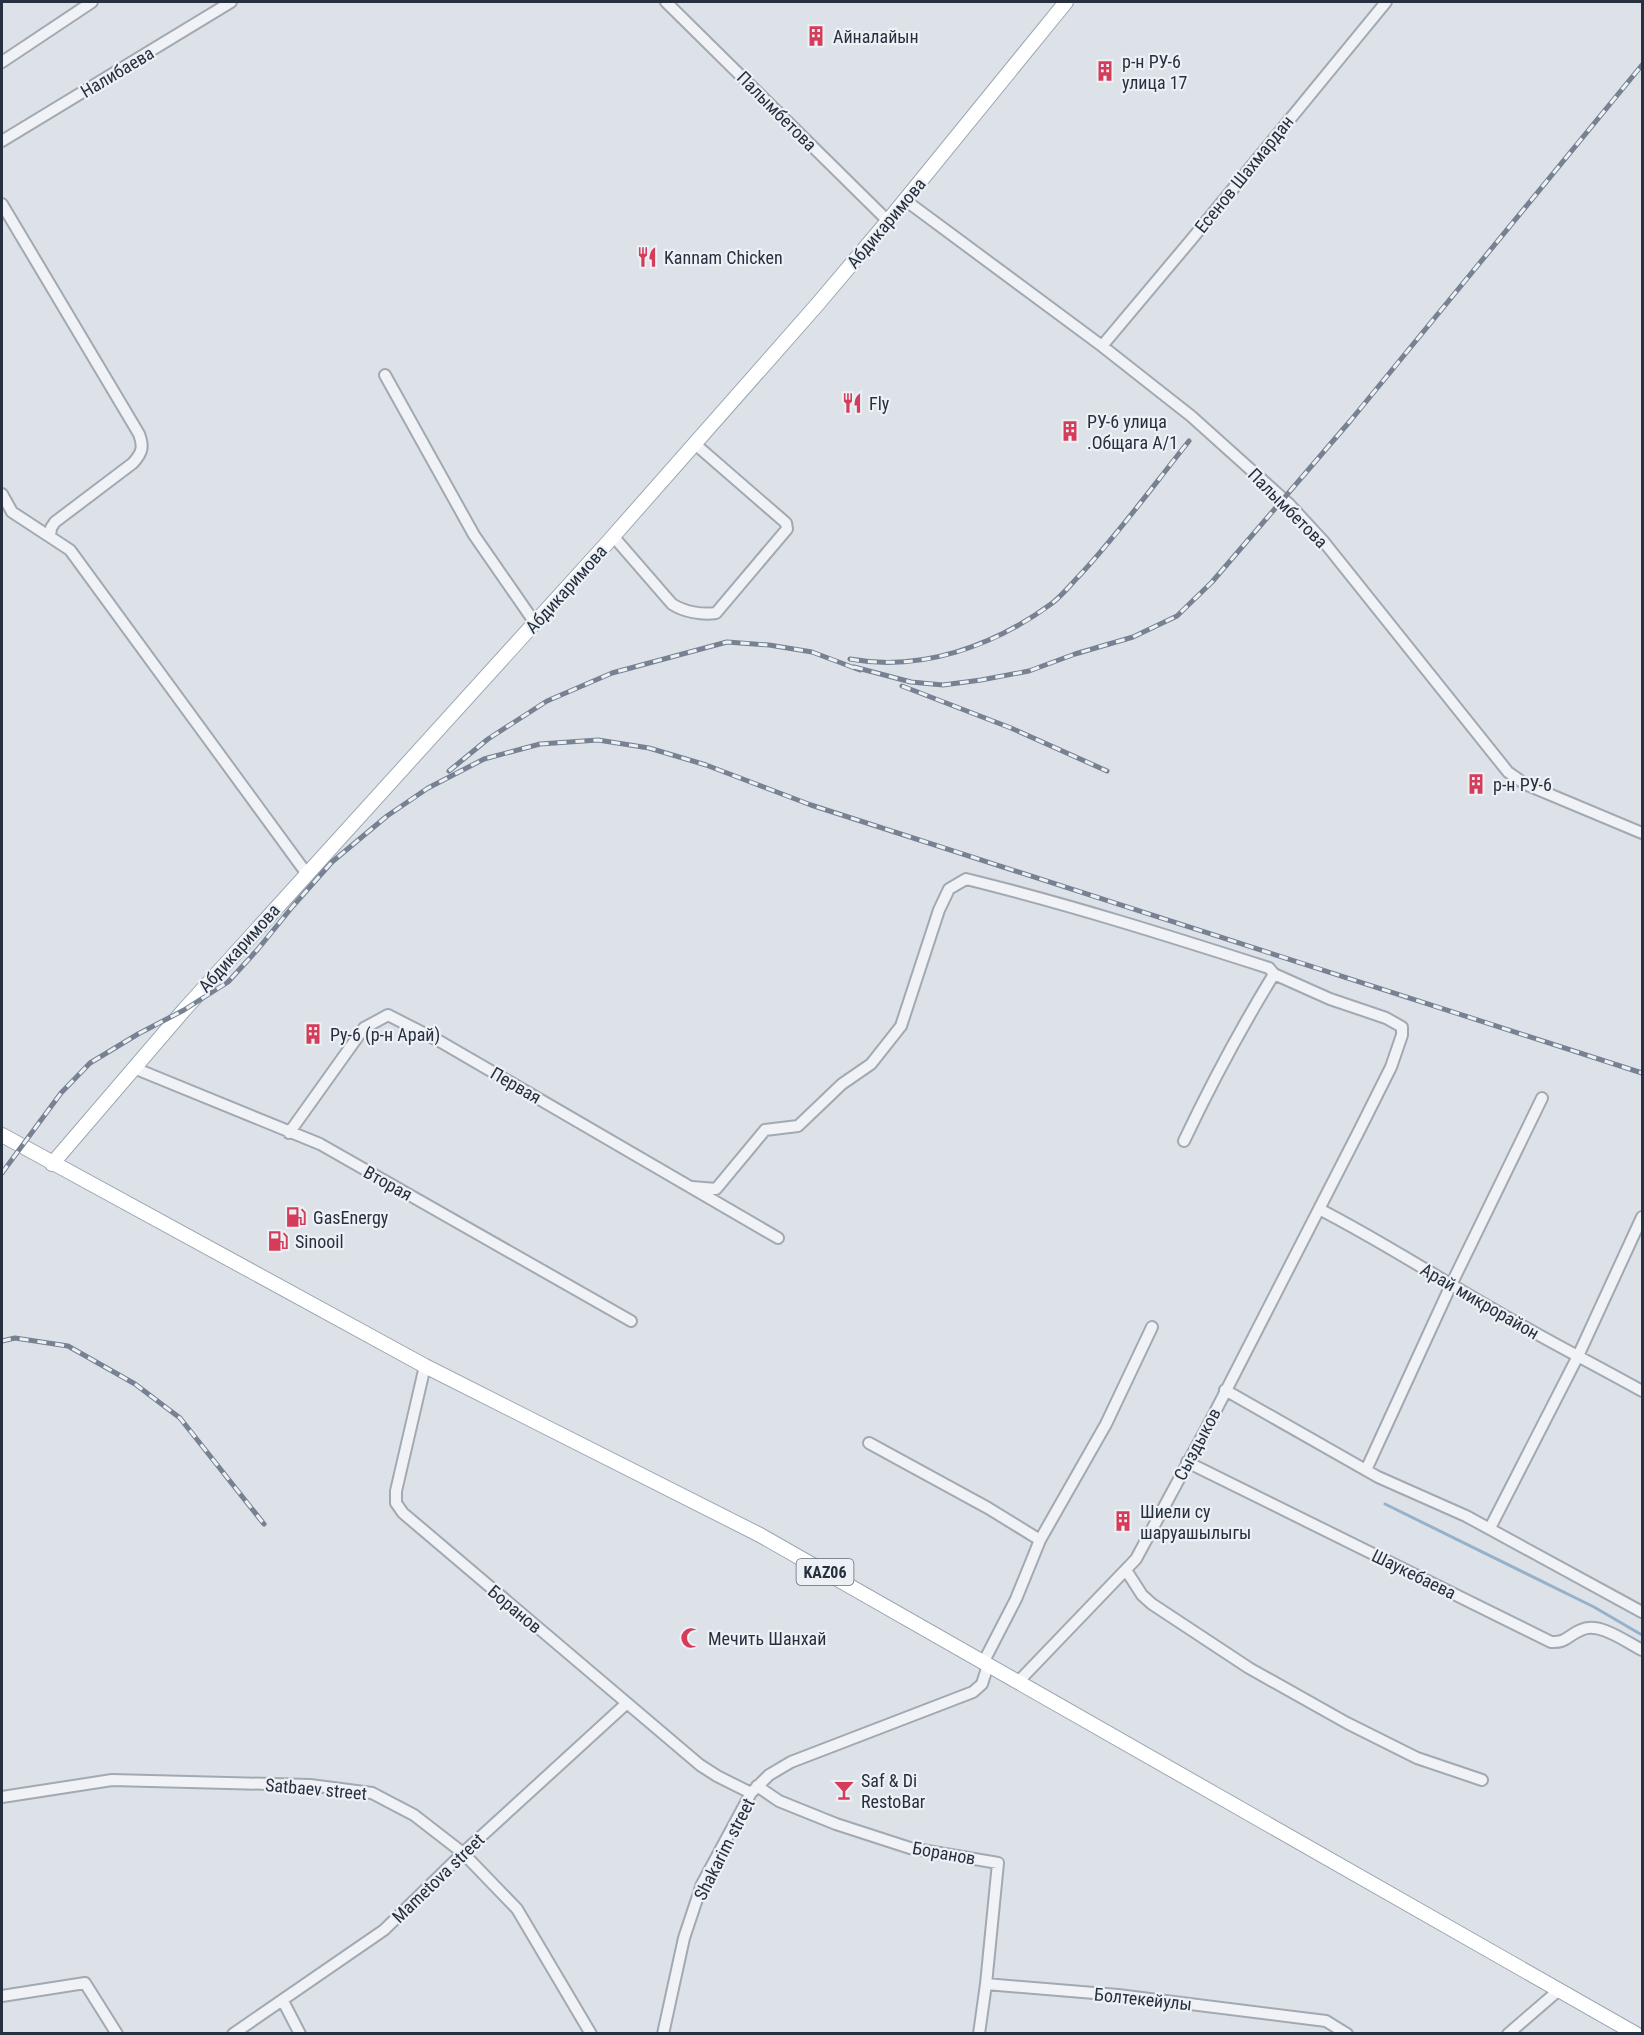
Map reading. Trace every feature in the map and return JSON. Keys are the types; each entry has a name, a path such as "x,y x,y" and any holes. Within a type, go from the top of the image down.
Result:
{"main road":[{"name":"Абдикаримова","path":"52,1164 183,1010 695,444 888,221 1066,2"},
{"name":"KАZ06","path":"2,1135 425,1366 760,1535 1636,2034"}],"street":[{"path":"2,62 92,2"},
{"name":"Налибаева","path":"2,141 231,2"},
{"name":"Палымбетова","path":"667,2 888,221"},
{"name":"Есенов Шахмардан","path":"1102,346 1386,2"},
{"name":"Палымбетова","path":"905,200 1102,346 1191,416 1289,504 1324,542 1508,772 1525,784 1642,833"},
{"path":"2,204 139,434 143,446 141,455 133,463 55,522 51,528 50,537"},
{"path":"385,375 474,535 535,623"},
{"path":"613,536 672,604 680,609 708,614 716,613 787,529 786,524 695,444"},
{"path":"2,494 12,512 70,550 307,874"},
{"path":"692,1187 716,1189 765,1130 798,1126 842,1084 871,1064 901,1026 939,910 949,889 966,879 1050,900 1145,928 1269,968 1274,974 1222,1069 1207,1091 1184,1141"},
{"name":"Сыздыков","path":"1018,1682 1136,1559 1319,1209 1390,1067 1402,1035 1402,1027 1386,1018 1330,999 1274,974"},
{"name":"Первая","path":"289,1133 364,1028 388,1015 460,1053 778,1238"},
{"name":"Вторая","path":"134,1068 320,1144 631,1321"},
{"path":"1366,1470 1451,1285 1542,1098"},
{"name":"Арай микрорайон","path":"1319,1209 1642,1392"},
{"path":"1490,1528 1578,1356 1642,1216"},
{"name":"Shakarim street","path":"663,2034 684,1938 702,1884 754,1790 769,1775 790,1762 973,1692 982,1684 986,1664 1040,1540 1106,1424 1152,1327"},
{"name":"Боранов","path":"425,1366 396,1491 396,1503 402,1513 700,1765 717,1776 836,1824 909,1848 998,1863 986,1984"},
{"path":"1226,1390 1366,1470 1490,1528 1642,1612"},
{"path":"869,1443 988,1508 1040,1540"},
{"name":"Шаукебаева","path":"1187,1462 1551,1642 1561,1642 1580,1630 1590,1627 1608,1632 1642,1650"},
{"path":"1126,1570 1142,1595 1152,1604 1288,1691 1418,1758 1482,1780"},
{"name":"Mametova street","path":"233,2034 384,1930 463,1853 627,1703"},
{"name":"Satbaev street","path":"2,1797 112,1780 310,1785 372,1793 414,1815 463,1853 517,1909 591,2034"},
{"path":"2,1996 85,1983 117,2034"},
{"path":"979,2034 986,1984"},
{"name":"Болтекейулы","path":"986,1984 1118,1995 1326,2021 1347,2034"},
{"path":"1508,2034 1559,1990"},
{"path":"283,2001 300,2034"}],"waterway":[{"path":"1385,1504 1594,1607 1642,1635"}],"railway":[{"path":"854,667 911,682 943,685 981,680 1029,671 1075,654 1133,637 1177,616 1212,582 1351,420 1642,65"},
{"path":"850,659 903,662 930,658 981,643 1029,619 1059,597 1094,559 1189,441"},
{"path":"449,771 488,739 547,701 612,673 727,642 769,645 812,652 860,670"},
{"path":"902,686 1011,728 1107,771"},
{"path":"2,1173 61,1093 90,1063 184,1010 228,982 332,862 387,816 428,788 484,759 540,744 598,740 649,748 706,765 811,805 1642,1073"},
{"path":"2,1341 15,1338 68,1346 135,1384 180,1418 264,1524"}],"place":[{"name":"Айналайын","path":"816,36"},
{"name":"р-н РУ-6 улица 17","path":"1105,71"},
{"name":"Kannam Chicken","path":"647,257"},
{"name":"Fly","path":"852,403"},
{"name":"РУ-6 улица .Общага А/1","path":"1070,431"},
{"name":"р-н РУ-6","path":"1476,784"},
{"name":"Ру-6 (р-н Арай)","path":"313,1034"},
{"name":"GasEnergy","path":"296,1217"},
{"name":"Sinooil","path":"278,1241"},
{"name":"Шиели су шаруашылыгы","path":"1123,1521"},
{"name":"Мечить Шанхай","path":"691,1638"},
{"name":"Saf & Di RestoBar","path":"844,1790"}]}
